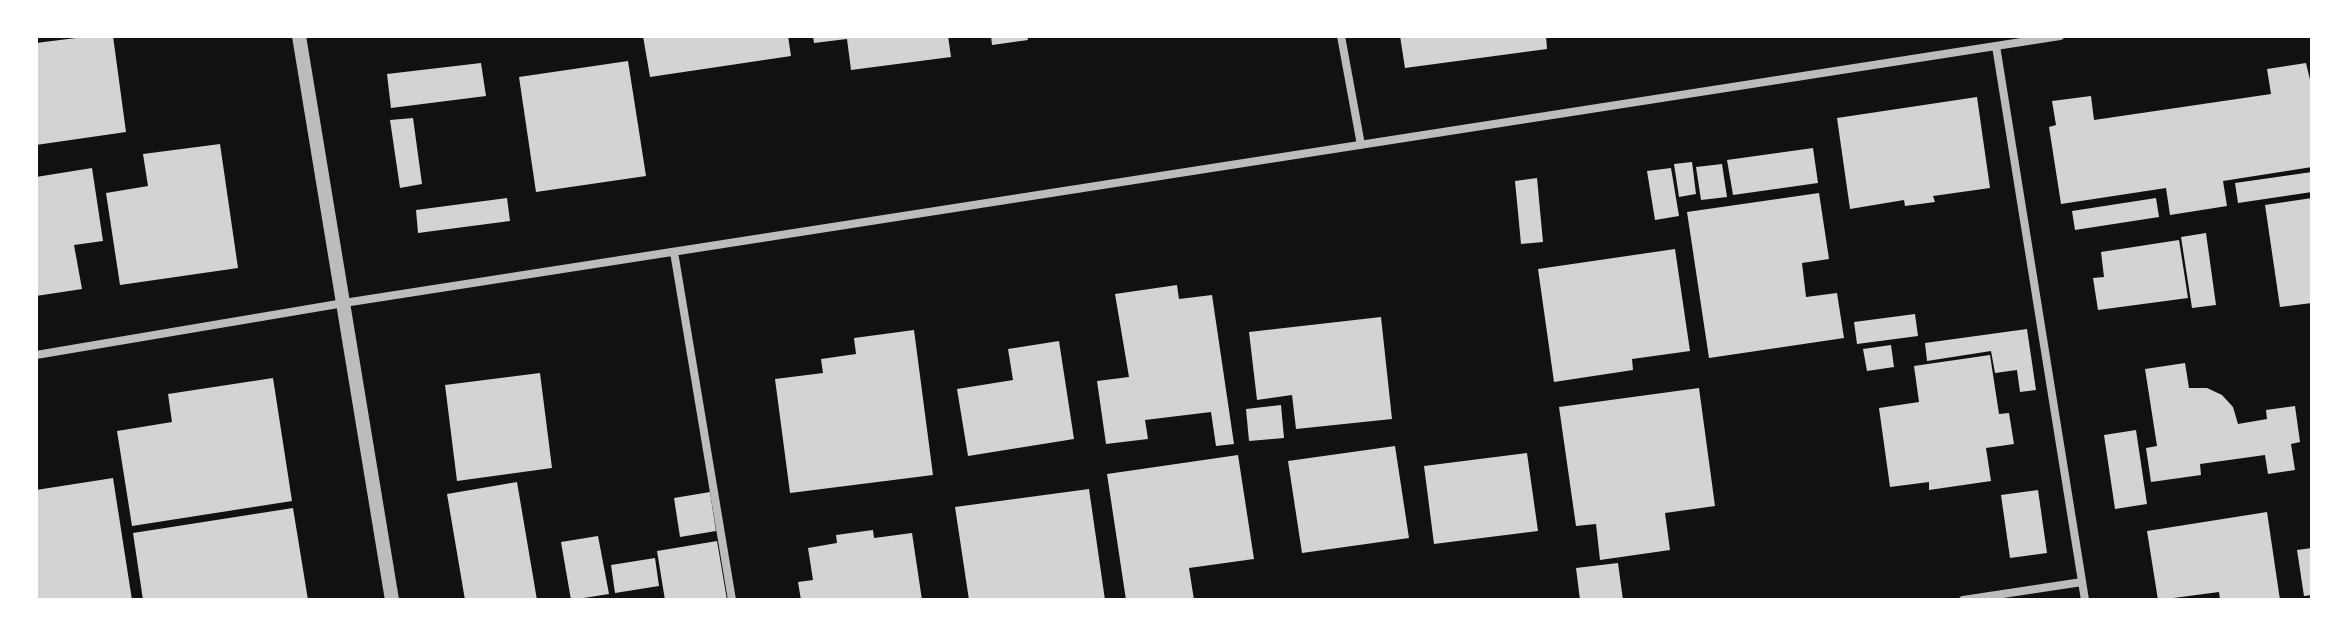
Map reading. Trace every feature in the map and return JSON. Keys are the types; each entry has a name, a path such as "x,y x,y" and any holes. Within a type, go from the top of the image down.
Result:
{"street":[{"path":"299,36 392,600"},
{"path":"1341,36 1361,145"},
{"path":"36,355 344,303 2060,36"},
{"path":"1996,46 2085,600"},
{"path":"674,252 732,600"},
{"path":"1963,600 2082,582"}],"building":[{"path":"113,36 126,132 36,145 36,43"},
{"path":"643,36 788,36 791,56 650,77"},
{"path":"813,36 948,36 951,57 851,70 847,39 814,43"},
{"path":"991,36 1027,36 1028,40 992,45"},
{"path":"1400,36 1546,36 1547,49 1405,68"},
{"path":"628,61 646,176 536,192 519,77"},
{"path":"481,63 486,96 391,108 387,74"},
{"path":"2306,63 2312,88 2312,167 2223,181 2227,206 2170,215 2166,188 2061,204 2049,127 2056,125 2052,101 2091,96 2094,120 2271,94 2267,69"},
{"path":"1977,97 1990,188 1933,196 1935,202 1905,206 1904,200 1850,209 1837,118"},
{"path":"413,118 422,184 400,188 390,120"},
{"path":"220,144 238,268 120,285 106,193 148,186 143,154"},
{"path":"1813,148 1818,183 1733,195 1727,160"},
{"path":"1692,162 1696,194 1679,197 1674,164"},
{"path":"1722,164 1727,197 1701,200 1696,167"},
{"path":"92,168 103,241 74,245 82,289 36,296 36,177"},
{"path":"1671,168 1679,216 1655,220 1647,171"},
{"path":"2312,172 2312,192 2238,203 2235,183"},
{"path":"1537,178 1543,242 1521,244 1515,181"},
{"path":"1819,193 1829,259 1802,263 1806,297 1837,293 1844,338 1709,358 1687,212"},
{"path":"507,198 510,221 418,233 416,210"},
{"path":"2156,198 2159,217 2075,230 2072,211"},
{"path":"2312,198 2312,303 2280,307 2265,205"},
{"path":"2206,233 2216,305 2192,308 2181,237"},
{"path":"2179,240 2188,298 2098,310 2093,278 2104,277 2101,252"},
{"path":"1675,249 1690,351 1632,359 1633,370 1554,382 1538,269"},
{"path":"1177,285 1179,299 1212,295 1234,444 1216,446 1211,412 1145,420 1148,439 1106,444 1097,381 1129,377 1115,294"},
{"path":"1915,314 1918,336 1857,344 1854,322"},
{"path":"1381,317 1392,419 1296,429 1292,395 1257,400 1249,332"},
{"path":"2027,329 2036,390 2020,392 2017,370 1995,373 1991,351 1927,361 1925,343"},
{"path":"914,330 933,475 790,493 775,379 823,373 821,359 856,354 854,338"},
{"path":"1059,341 1074,439 968,456 957,389 1013,380 1008,349"},
{"path":"1891,345 1894,367 1867,371 1863,349"},
{"path":"1990,355 1999,414 2009,413 2014,444 1986,448 1991,481 1929,490 1929,482 1890,487 1879,408 1919,402 1914,366"},
{"path":"2185,363 2189,388 2207,388 2222,395 2233,407 2238,424 2267,419 2266,410 2295,406 2300,442 2291,444 2295,470 2268,474 2265,455 2200,464 2201,475 2151,482 2146,448 2157,446 2145,369"},
{"path":"540,373 552,468 457,481 445,385"},
{"path":"273,378 292,501 132,526 117,431 172,422 168,394"},
{"path":"1699,388 1715,506 1665,513 1670,550 1600,560 1596,524 1576,526 1559,407"},
{"path":"1281,405 1284,438 1249,441 1246,409"},
{"path":"2136,430 2147,504 2115,509 2104,435"},
{"path":"1395,446 1409,538 1302,553 1288,461"},
{"path":"1527,453 1538,531 1434,544 1424,466"},
{"path":"1238,455 1254,559 1189,568 1194,600 1126,600 1107,474"},
{"path":"113,478 132,600 36,600 36,490"},
{"path":"517,482 537,600 465,600 447,494"},
{"path":"1089,489 1105,600 969,600 955,507"},
{"path":"2038,490 2047,553 2010,558 2001,495"},
{"path":"710,492 716,531 680,537 674,498"},
{"path":"293,508 308,600 143,600 133,533"},
{"path":"2267,512 2280,600 2220,600 2219,592 2158,600 2147,531"},
{"path":"873,530 874,538 912,533 922,600 801,600 798,582 813,580 808,548 837,543 836,535"},
{"path":"598,536 609,594 571,600 561,542"},
{"path":"717,541 727,600 665,600 657,551"},
{"path":"2312,548 2312,595 2304,596 2297,550"},
{"path":"655,558 659,586 615,593 611,565"},
{"path":"1618,563 1623,600 1580,600 1576,568"}]}
